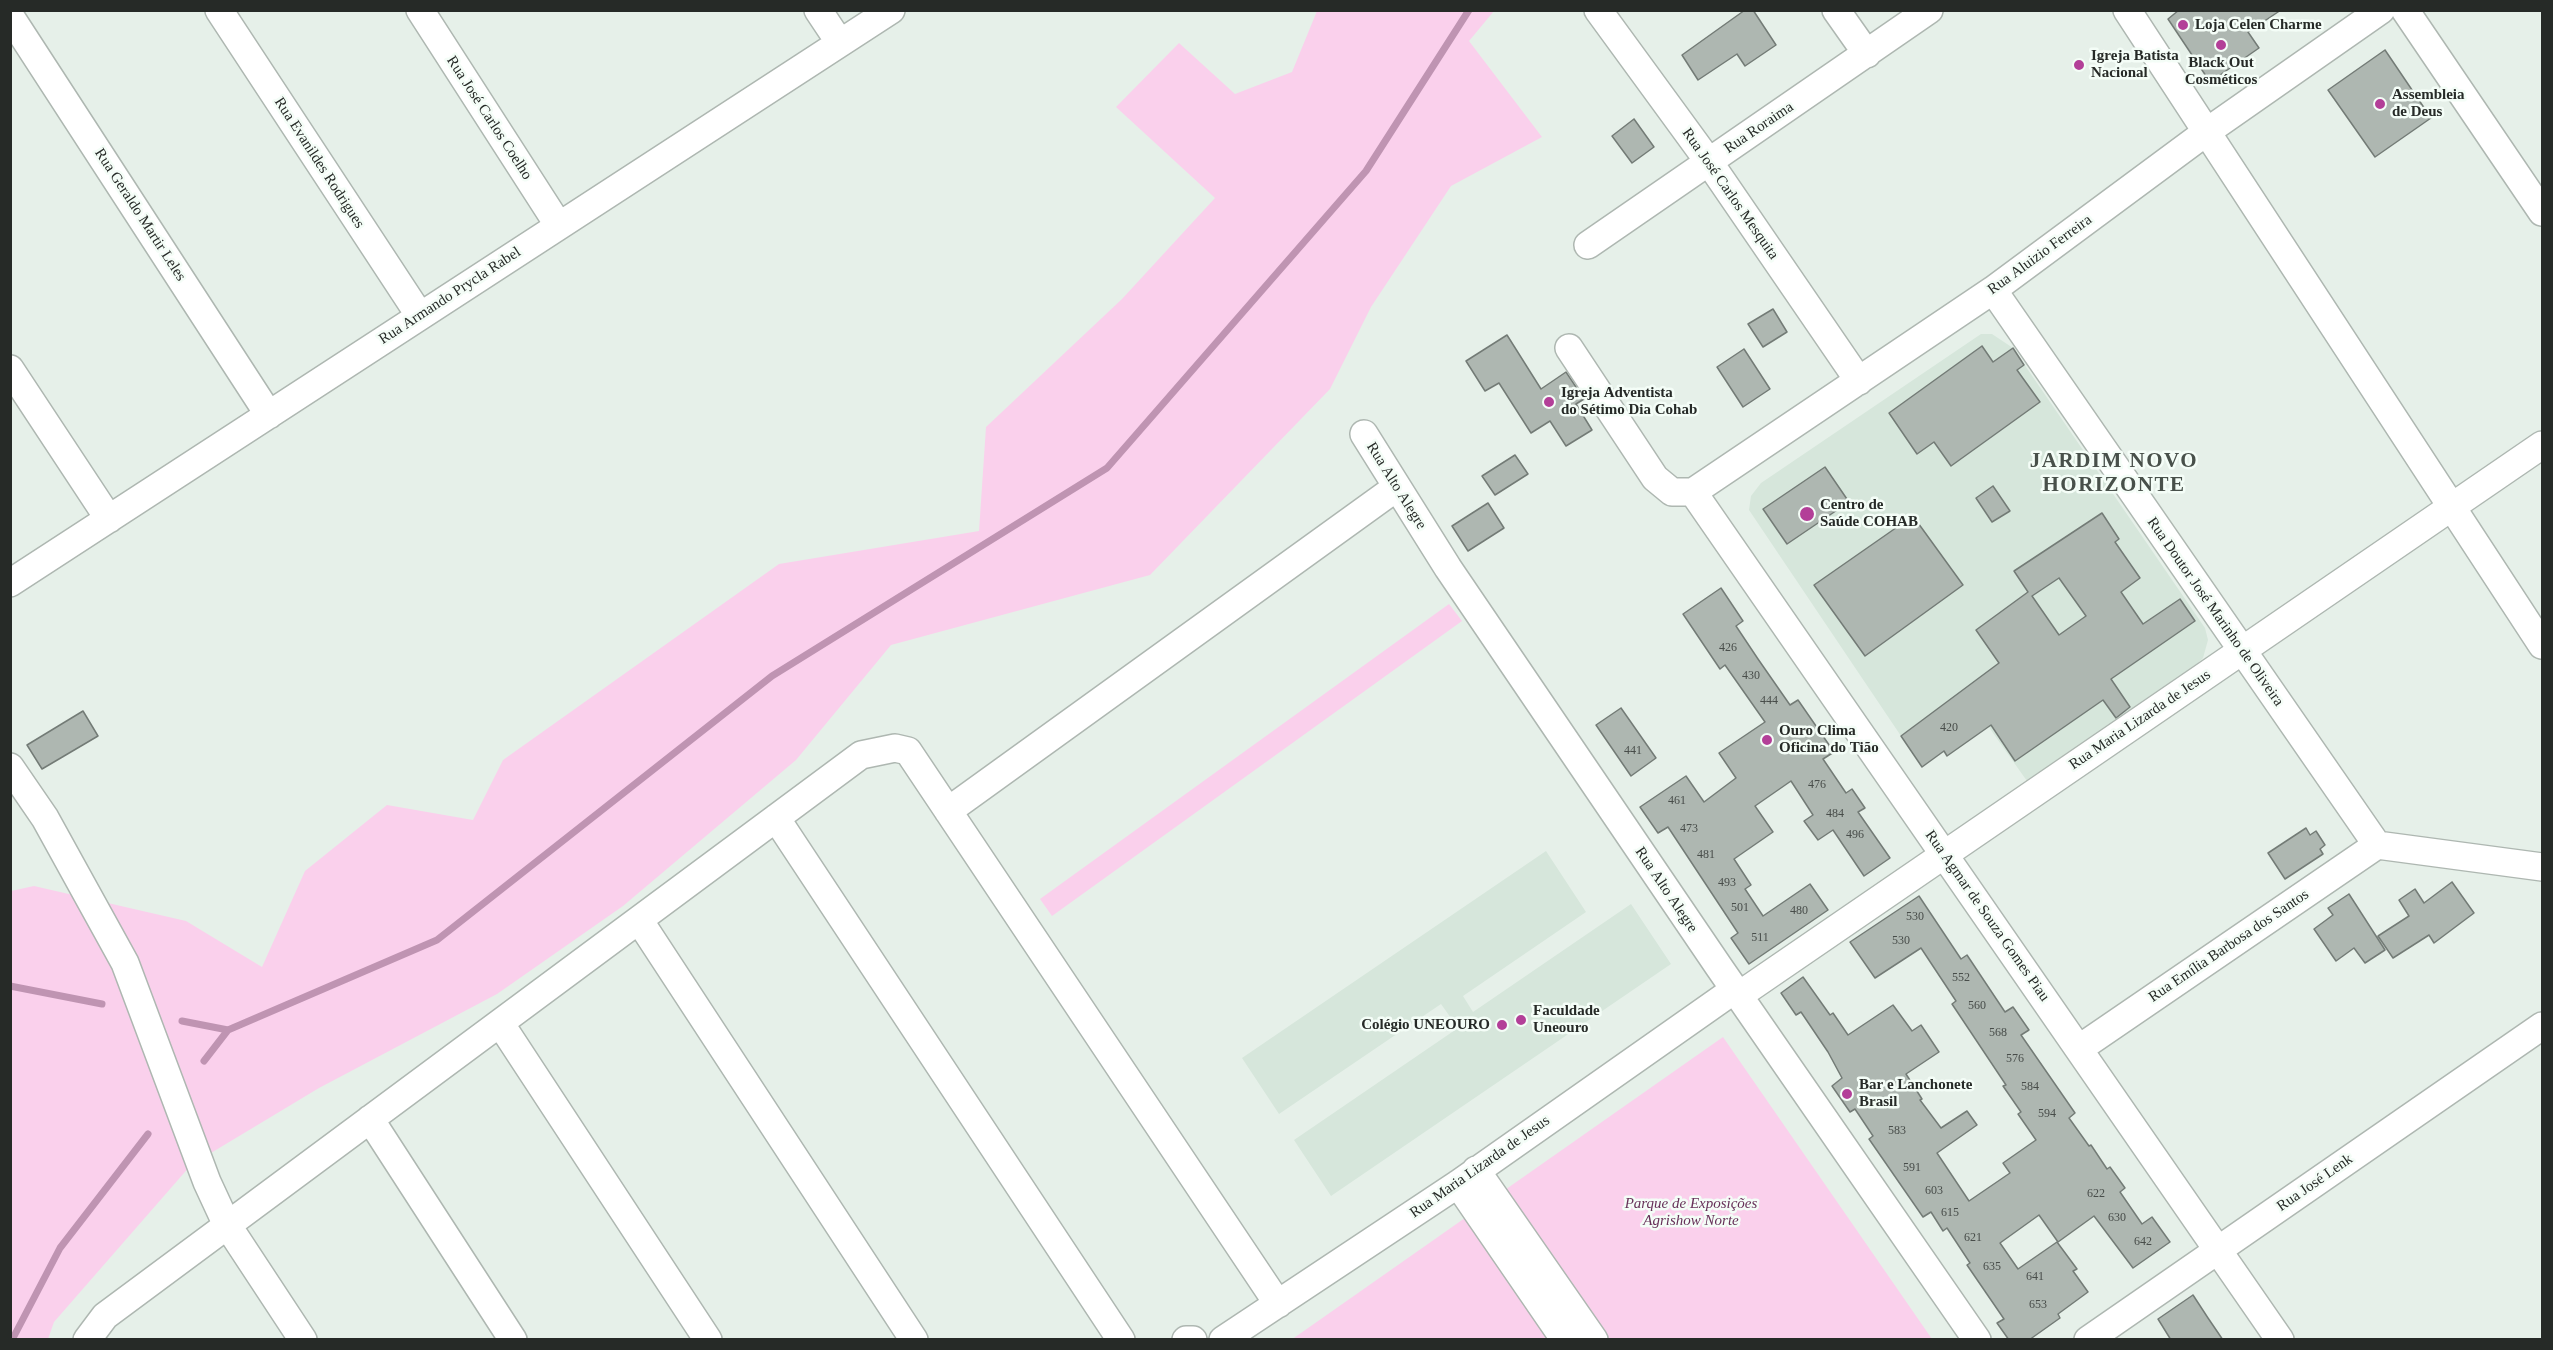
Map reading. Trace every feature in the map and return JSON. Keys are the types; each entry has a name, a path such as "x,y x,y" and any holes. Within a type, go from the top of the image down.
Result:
{"street":[{"name":"Rua Evanildes Rodrigues","path":"219,10 420,316"},
{"name":"Rua José Carlos Coelho","path":"420,10 559,226"},
{"path":"818,10 840,43"},
{"name":"Rua Armando Prycla Rabel","path":"10,583 840,43 862,18 891,10"},
{"name":"Rua José Carlos Mesquita","path":"1598,10 1709,162 1859,381"},
{"path":"1836,10 1867,54"},
{"name":"Rua Roraima","path":"1588,245 1929,10"},
{"path":"2127,10 2205,133 2542,645"},
{"name":"Rua Aluizio Ferreira","path":"1693,492 1993,290 2205,133 2381,10"},
{"path":"2405,10 2534,181 2542,212"},
{"name":"Rua Geraldo Martir Leles","path":"10,16 269,415"},
{"name":"Rua Doutor José Marinho de Oliveira","path":"1993,290 2241,651 2378,845"},
{"path":"1569,348 1655,478 1672,492 1693,492"},
{"path":"10,369 109,519"},
{"name":"Rua Alto Alegre","path":"1364,434 1448,568 1736,993 1977,1340"},
{"name":"Rua Maria Lizarda de Jesus","path":"1223,1340 1467,1177 2542,445"},
{"path":"948,812 1397,487"},
{"name":"Rua Agmar de Souza Gomes Piau","path":"1693,492 2280,1340"},
{"path":"97,1335 105,1316 861,755 895,748 908,751 1278,1304"},
{"path":"10,767 45,818 125,963 207,1182 228,1224 303,1340"},
{"path":"776,818 1121,1340"},
{"path":"2378,845 2542,867"},
{"name":"Rua Emília Barbosa dos Santos","path":"2080,1048 2378,845"},
{"path":"639,920 914,1340"},
{"path":"500,1023 708,1340"},
{"name":"Rua José Lenk","path":"2088,1340 2542,1026"},
{"path":"370,1119 513,1340"},
{"path":"1467,1177 1565,1340"},
{"path":"1467,1177 1594,1340"},
{"path":"1186,1340 1193,1340"}],"shaded area":[{"path":"1981,334 1992,334 2013,348 2205,628 2208,640 2203,658 2197,664 2027,781 1964,692 1901,736 1749,510 1751,496 1761,483"},
{"name":"Faculdade Uneouro","path":"1546,851 1586,912 1463,996 1473,1012 1631,904 1671,964 1331,1196 1294,1140 1458,1028 1441,1004 1279,1114 1242,1058"}],"green space":[{"path":"1317,11 1494,11 1469,41 1542,137 1451,186 1371,307 1330,389 1150,575 891,645 796,760 623,906 497,994 319,1088 191,1165 54,1322 48,1339 11,1340 11,891 34,886 186,921 262,967 305,871 387,805 473,820 503,760 779,564 979,531 986,427 1122,299 1215,198 1116,107 1179,43 1235,94 1292,72"},
{"path":"1449,604 1462,621 1052,916 1040,899"},
{"name":"Parque de Exposições Agrishow Norte","path":"1723,1037 1932,1339 1291,1340"}],"building":[{"path":"1745,10 1753,10 1776,45 1745,66 1737,54 1698,80 1682,55"},
{"name":"Black Out Cosméticos","path":"2179,10 2281,10 2248,32 2259,48 2210,82 2168,19"},
{"name":"Assembleia de Deus","path":"2385,50 2431,118 2375,157 2328,90"},
{"path":"1634,119 1654,147 1632,163 1612,136"},
{"path":"1773,309 1787,332 1763,347 1748,324"},
{"path":"1507,335 1541,389 1566,372 1584,399 1576,404 1592,430 1566,446 1550,421 1531,433 1499,383 1485,391 1466,361"},
{"path":"1982,346 1993,362 2013,348 2024,365 2017,370 2040,402 1951,466 1934,442 1917,454 1889,413"},
{"path":"1744,349 1770,389 1743,407 1717,367"},
{"path":"1515,455 1528,474 1495,495 1482,476"},
{"path":"1825,467 1849,502 1787,544 1763,509"},
{"path":"1993,486 2010,511 1992,522 1976,498"},
{"path":"1488,503 1504,528 1468,551 1452,526"},
{"path":"2102,513 2119,539 2115,542 2140,578 2121,592 2143,624 2180,599 2195,621 2111,679 2130,707 2116,718 2103,700 2015,761 1991,725 1947,756 1944,751 1922,767 1901,736 1999,663 1976,630 2028,592 2014,571","holes":["2059,578 2086,616 2059,635 2032,596"]},
{"path":"1913,516 1963,585 1865,656 1814,585"},
{"path":"1721,588 1743,621 1736,626 1758,659 1790,705 1798,700 1834,752 1823,759 1846,793 1852,789 1865,808 1858,812 1890,858 1864,876 1833,830 1818,840 1804,821 1813,815 1791,781 1755,806 1773,832 1734,859 1751,885 1745,889 1763,916 1810,884 1828,910 1749,964 1731,938 1738,933 1668,827 1658,833 1640,807 1686,776 1704,802 1736,778 1719,753 1765,722 1725,665 1720,669 1683,614"},
{"path":"1621,708 1656,758 1631,776 1596,725"},
{"path":"83,711 98,736 42,769 27,745"},
{"path":"2306,828 2310,835 2316,831 2325,845 2320,849 2323,854 2285,879 2268,853"},
{"path":"2452,882 2474,913 2434,943 2429,935 2393,958 2378,936 2409,916 2399,900 2415,889 2424,903"},
{"path":"2349,894 2385,950 2365,963 2354,948 2336,961 2314,929 2333,915 2328,908"},
{"path":"1919,896 1961,959 1967,955 2005,1012 2013,1007 2029,1030 2021,1035 2075,1113 2069,1118 2107,1169 2110,1167 2125,1188 2120,1192 2142,1224 2152,1217 2170,1242 2133,1268 2094,1216 2058,1242 2039,1215 2000,1243 2018,1269 2057,1242 2077,1269 2073,1271 2088,1292 2058,1314 2060,1318 2029,1340 2009,1340 1997,1323 2004,1319 1967,1265 1970,1263 1947,1228 1943,1231 1931,1212 1923,1217 1869,1139 1873,1136 1855,1109 1850,1112 1832,1086 1842,1078 1828,1052 1801,1012 1796,1015 1781,993 1803,977 1830,1015 1833,1013 1848,1035 1893,1005 1912,1031 1921,1025 1939,1052 1906,1074 1922,1099 1920,1100 1941,1128 1967,1111 1977,1125 1937,1153 1969,1201 2010,1173 2003,1163 2036,1140 2018,1114 2021,1112 2003,1086 2006,1085 1952,1004 1956,1001 1921,948 1875,978 1850,942"},
{"path":"2193,1295 2223,1340 2171,1340 2158,1319"}],"waterway":[{"path":"182,1021 228,1030 437,940 772,676 1107,468 1366,171 1469,10"},
{"path":"10,986 102,1004"},
{"path":"204,1061 228,1030"},
{"path":"12,1340 60,1248 148,1134"}],"place":[{"name":"Loja Celen Charme","path":"2183,25"},
{"name":"Black Out Cosméticos","path":"2221,45"},
{"name":"Igreja Batista Nacional","path":"2079,65"},
{"name":"Assembleia de Deus","path":"2380,104"},
{"name":"Igreja Adventista do Sétimo Dia Cohab","path":"1549,402"},
{"name":"Centro de Saúde COHAB","path":"1807,514"},
{"name":"Ouro Clima Oficina do Tião","path":"1767,740"},
{"name":"Faculdade Uneouro","path":"1521,1020"},
{"name":"Colégio UNEOURO","path":"1502,1025"},
{"name":"Bar e Lanchonete Brasil","path":"1847,1094"}],"district":[{"name":"JARDIM NOVO HORIZONTE","path":"2114,474"}]}
